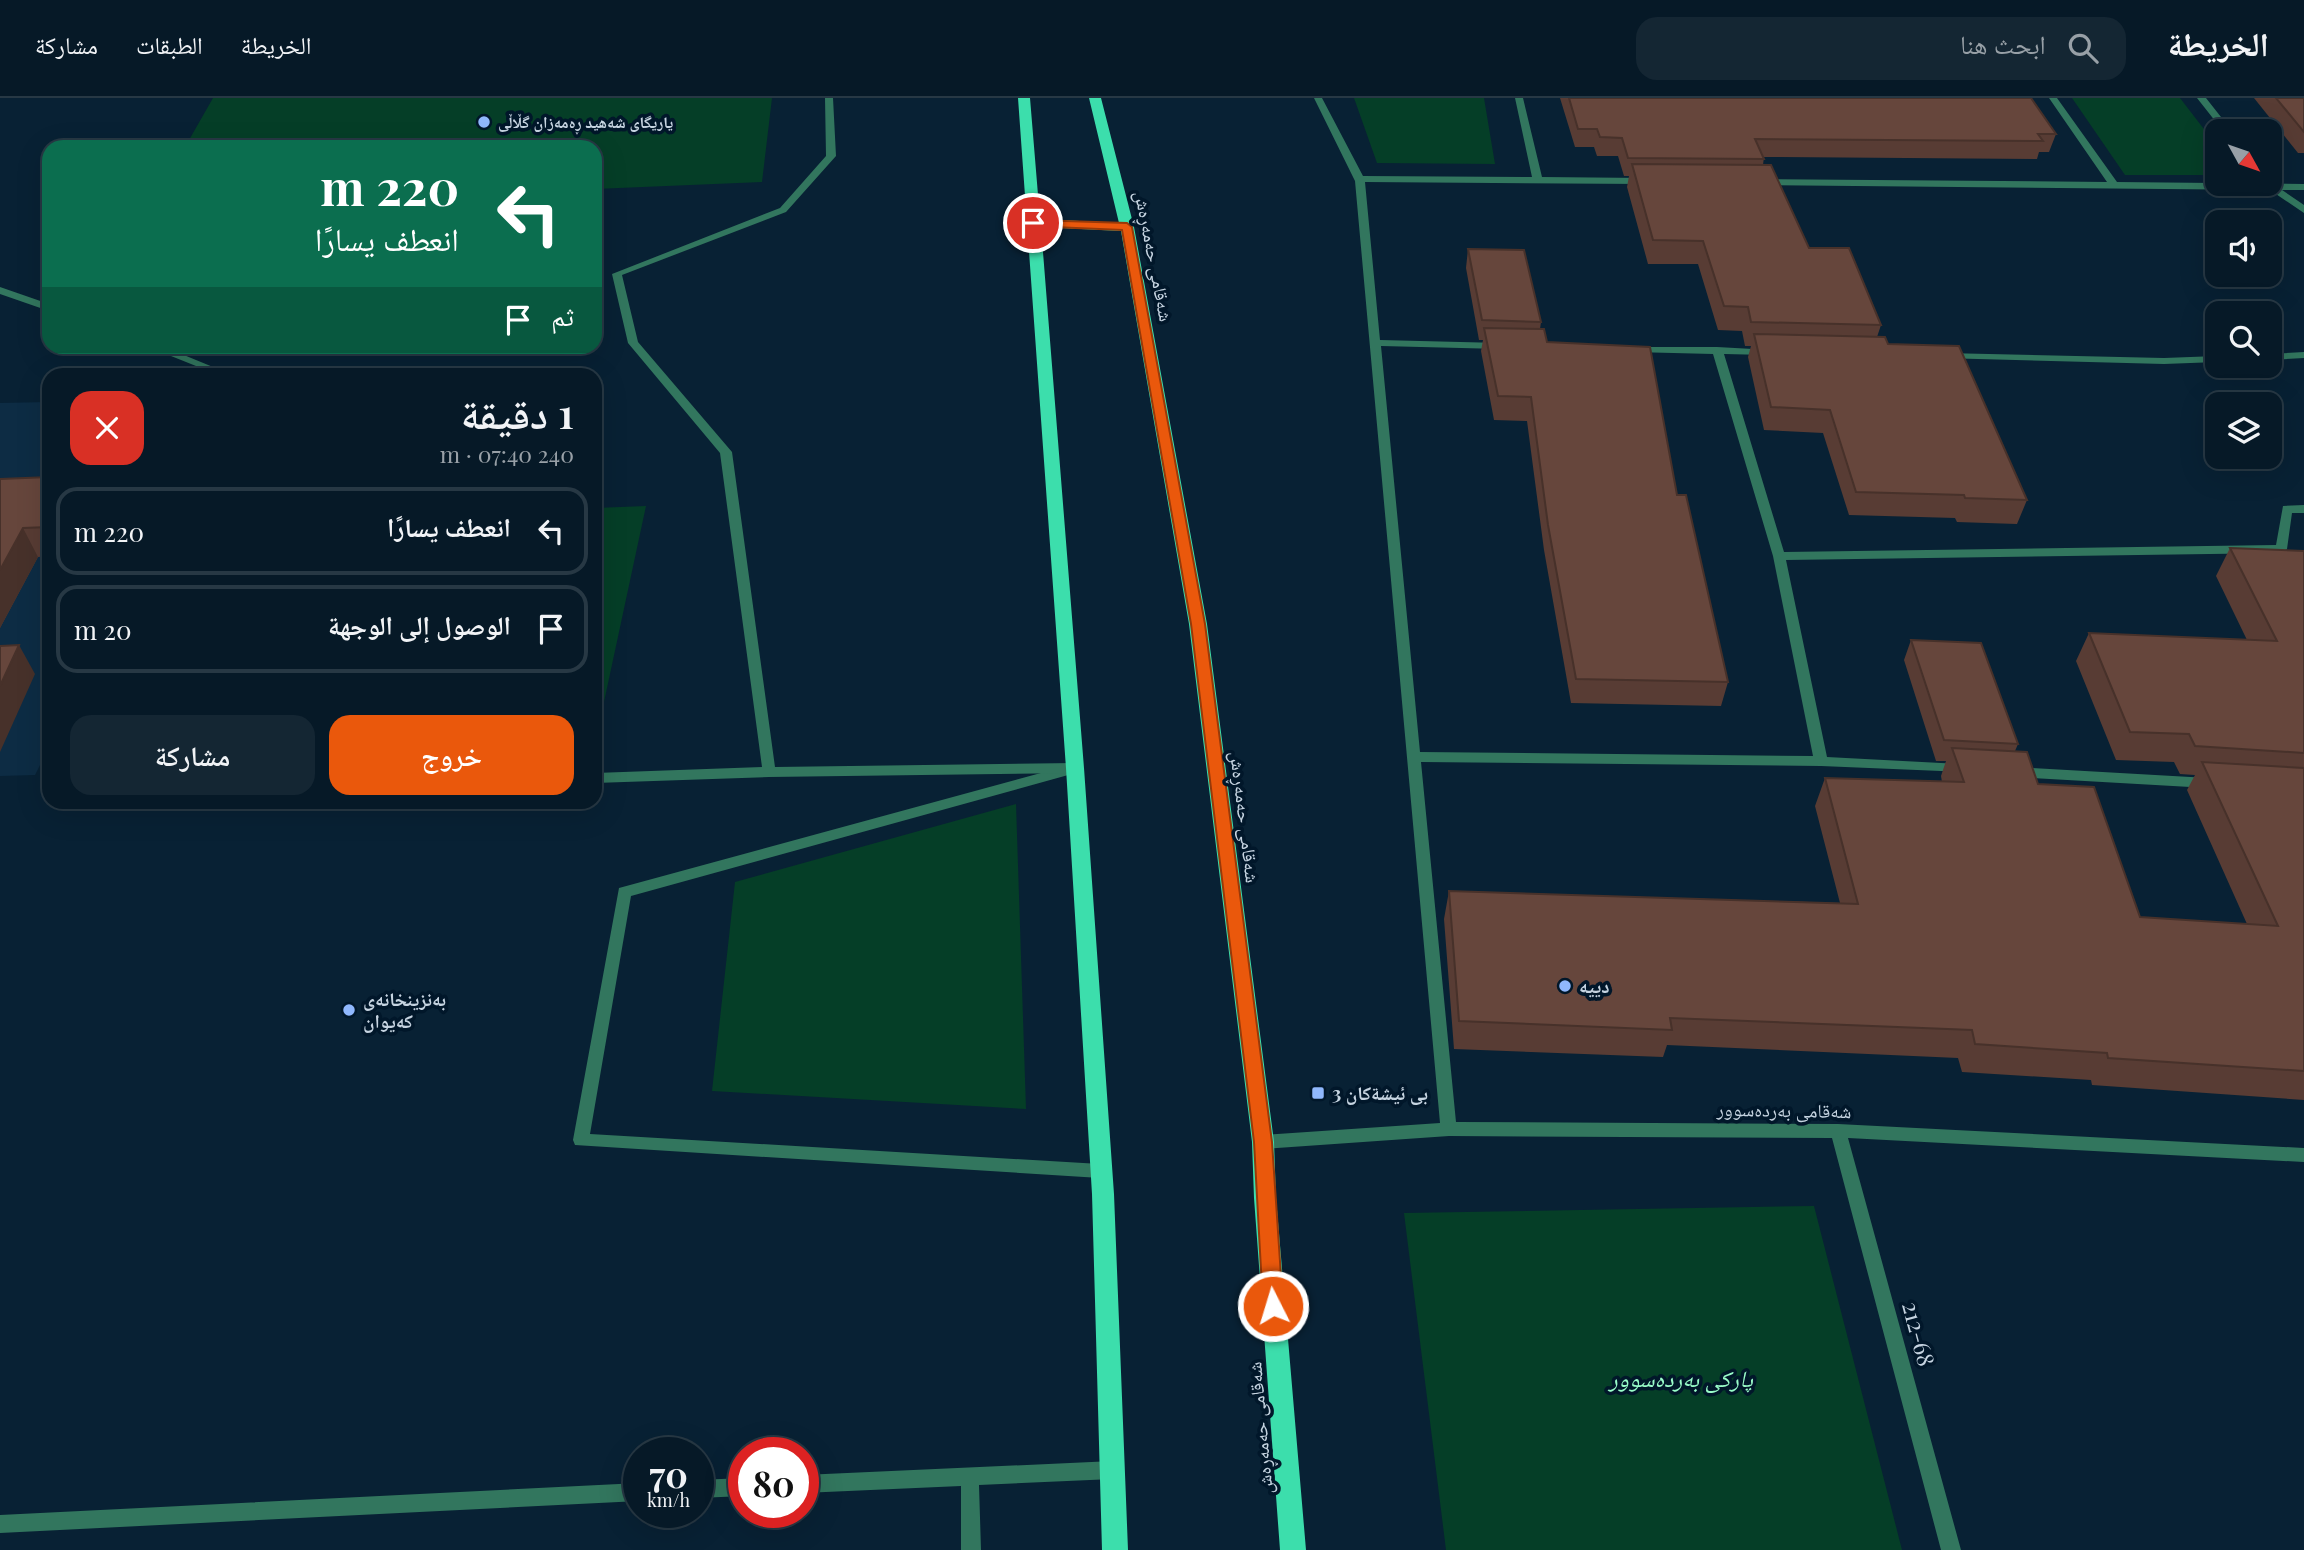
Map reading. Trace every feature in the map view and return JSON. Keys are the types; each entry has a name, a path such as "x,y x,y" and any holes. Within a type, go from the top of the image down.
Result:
{"highway":[{"path":"1024,98 1075,768 1100,1171 1115,1550"},
{"name":"شەقامی حەمەڕەش","path":"1095,98 1127,227 1198,624 1263,1142 1265,1198 1293,1550"},
{"path":"1033,223 1127,227"}],"street":[{"path":"769,772 726,452 633,343 617,274 783,210 831,156 829,98"},
{"path":"1318,98 1359,179 1448,1129"},
{"path":"1519,98 1538,181"},
{"path":"2053,98 2114,186"},
{"path":"2201,98 2218,119"},
{"path":"1359,179 1661,182"},
{"path":"1744,182 2205,185"},
{"path":"2282,186 2304,187"},
{"path":"2282,193 2304,210"},
{"path":"0,290 42,305"},
{"path":"1376,343 1512,346"},
{"path":"1621,348 1773,352"},
{"path":"1717,351 1779,556 1821,761"},
{"path":"172,354 209,368"},
{"path":"1926,355 2164,361 2205,359"},
{"path":"2282,356 2304,355"},
{"path":"1779,556 2281,549 2287,509 2304,509"},
{"path":"1415,757 1821,761 1973,770"},
{"path":"602,778 769,772 1075,768"},
{"path":"1075,768 624,892 581,1140 1100,1171"},
{"path":"2001,772 2221,784"},
{"name":"شەقامی بەردەسوور","path":"1263,1142 1448,1129 1838,1131 2304,1154"},
{"name":"212-68","path":"1838,1131 1951,1550"},
{"path":"819,1483 1113,1470"},
{"path":"970,1475 971,1550"},
{"path":"0,1524 623,1493"}],"shaded area":[{"path":"42,402 42,761 35,775 0,776 0,403"}],"green space":[{"name":"یاریگای شەهید ڕەمەزان گڵاڵی","path":"213,98 772,98 762,182 602,189 602,140 189,140"},
{"path":"1354,98 1484,98 1495,164 1377,163"},
{"path":"2072,98 2180,98 2205,130 2205,175 2125,175"},
{"path":"646,506 602,711 602,508"},
{"path":"1016,804 1026,1109 712,1091 735,882"},
{"name":"پارکی بەردەسوور","path":"1814,1206 1902,1550 1446,1550 1404,1213"}],"building":[{"path":"1569,98 2031,98 2056,134 2038,134 2043,141 1755,139 1764,159 1628,158 1622,138 1600,137 1597,129 1578,129"},
{"path":"2276,98 2304,98 2304,132"},
{"path":"1632,164 1771,165 1809,248 1849,248 1881,325 1751,322 1748,307 1724,306 1703,241 1653,240"},
{"path":"1468,249 1524,250 1541,322 1482,320"},
{"path":"1484,328 1544,329 1547,342 1650,347 1677,495 1686,495 1728,682 1576,679 1548,525 1531,397 1498,396"},
{"path":"1754,334 1885,337 1888,344 1959,346 2027,500 1856,492 1830,410 1771,407"},
{"path":"42,477 42,527 23,528 0,570 0,479"},
{"path":"2230,548 2304,551 2304,753 2195,746 2189,734 2130,732 2089,633 2277,641"},
{"path":"1911,640 1981,643 2018,744 1944,740"},
{"path":"19,645 0,686 0,646"},
{"path":"1952,748 2027,752 2038,784 2094,787 2140,917 2278,926 2202,762 2304,768 2304,1071 2108,1058 2107,1053 1975,1044 1972,1030 1670,1018 1672,1030 1459,1021 1449,891 1858,904 1825,778 1964,782"}],"place":[{"name":"یاریگای شەهید ڕەمەزان گڵاڵی","path":"484,122"},
{"name":"دییە","path":"1565,986"},
{"name":"بەنزینخانەی کەیوان","path":"349,1010"},
{"name":"بى ئيشةكان 3","path":"1318,1093"}],"route":[{"path":"1033,223 1127,227 1198,624 1263,1142 1273,1306"}]}
